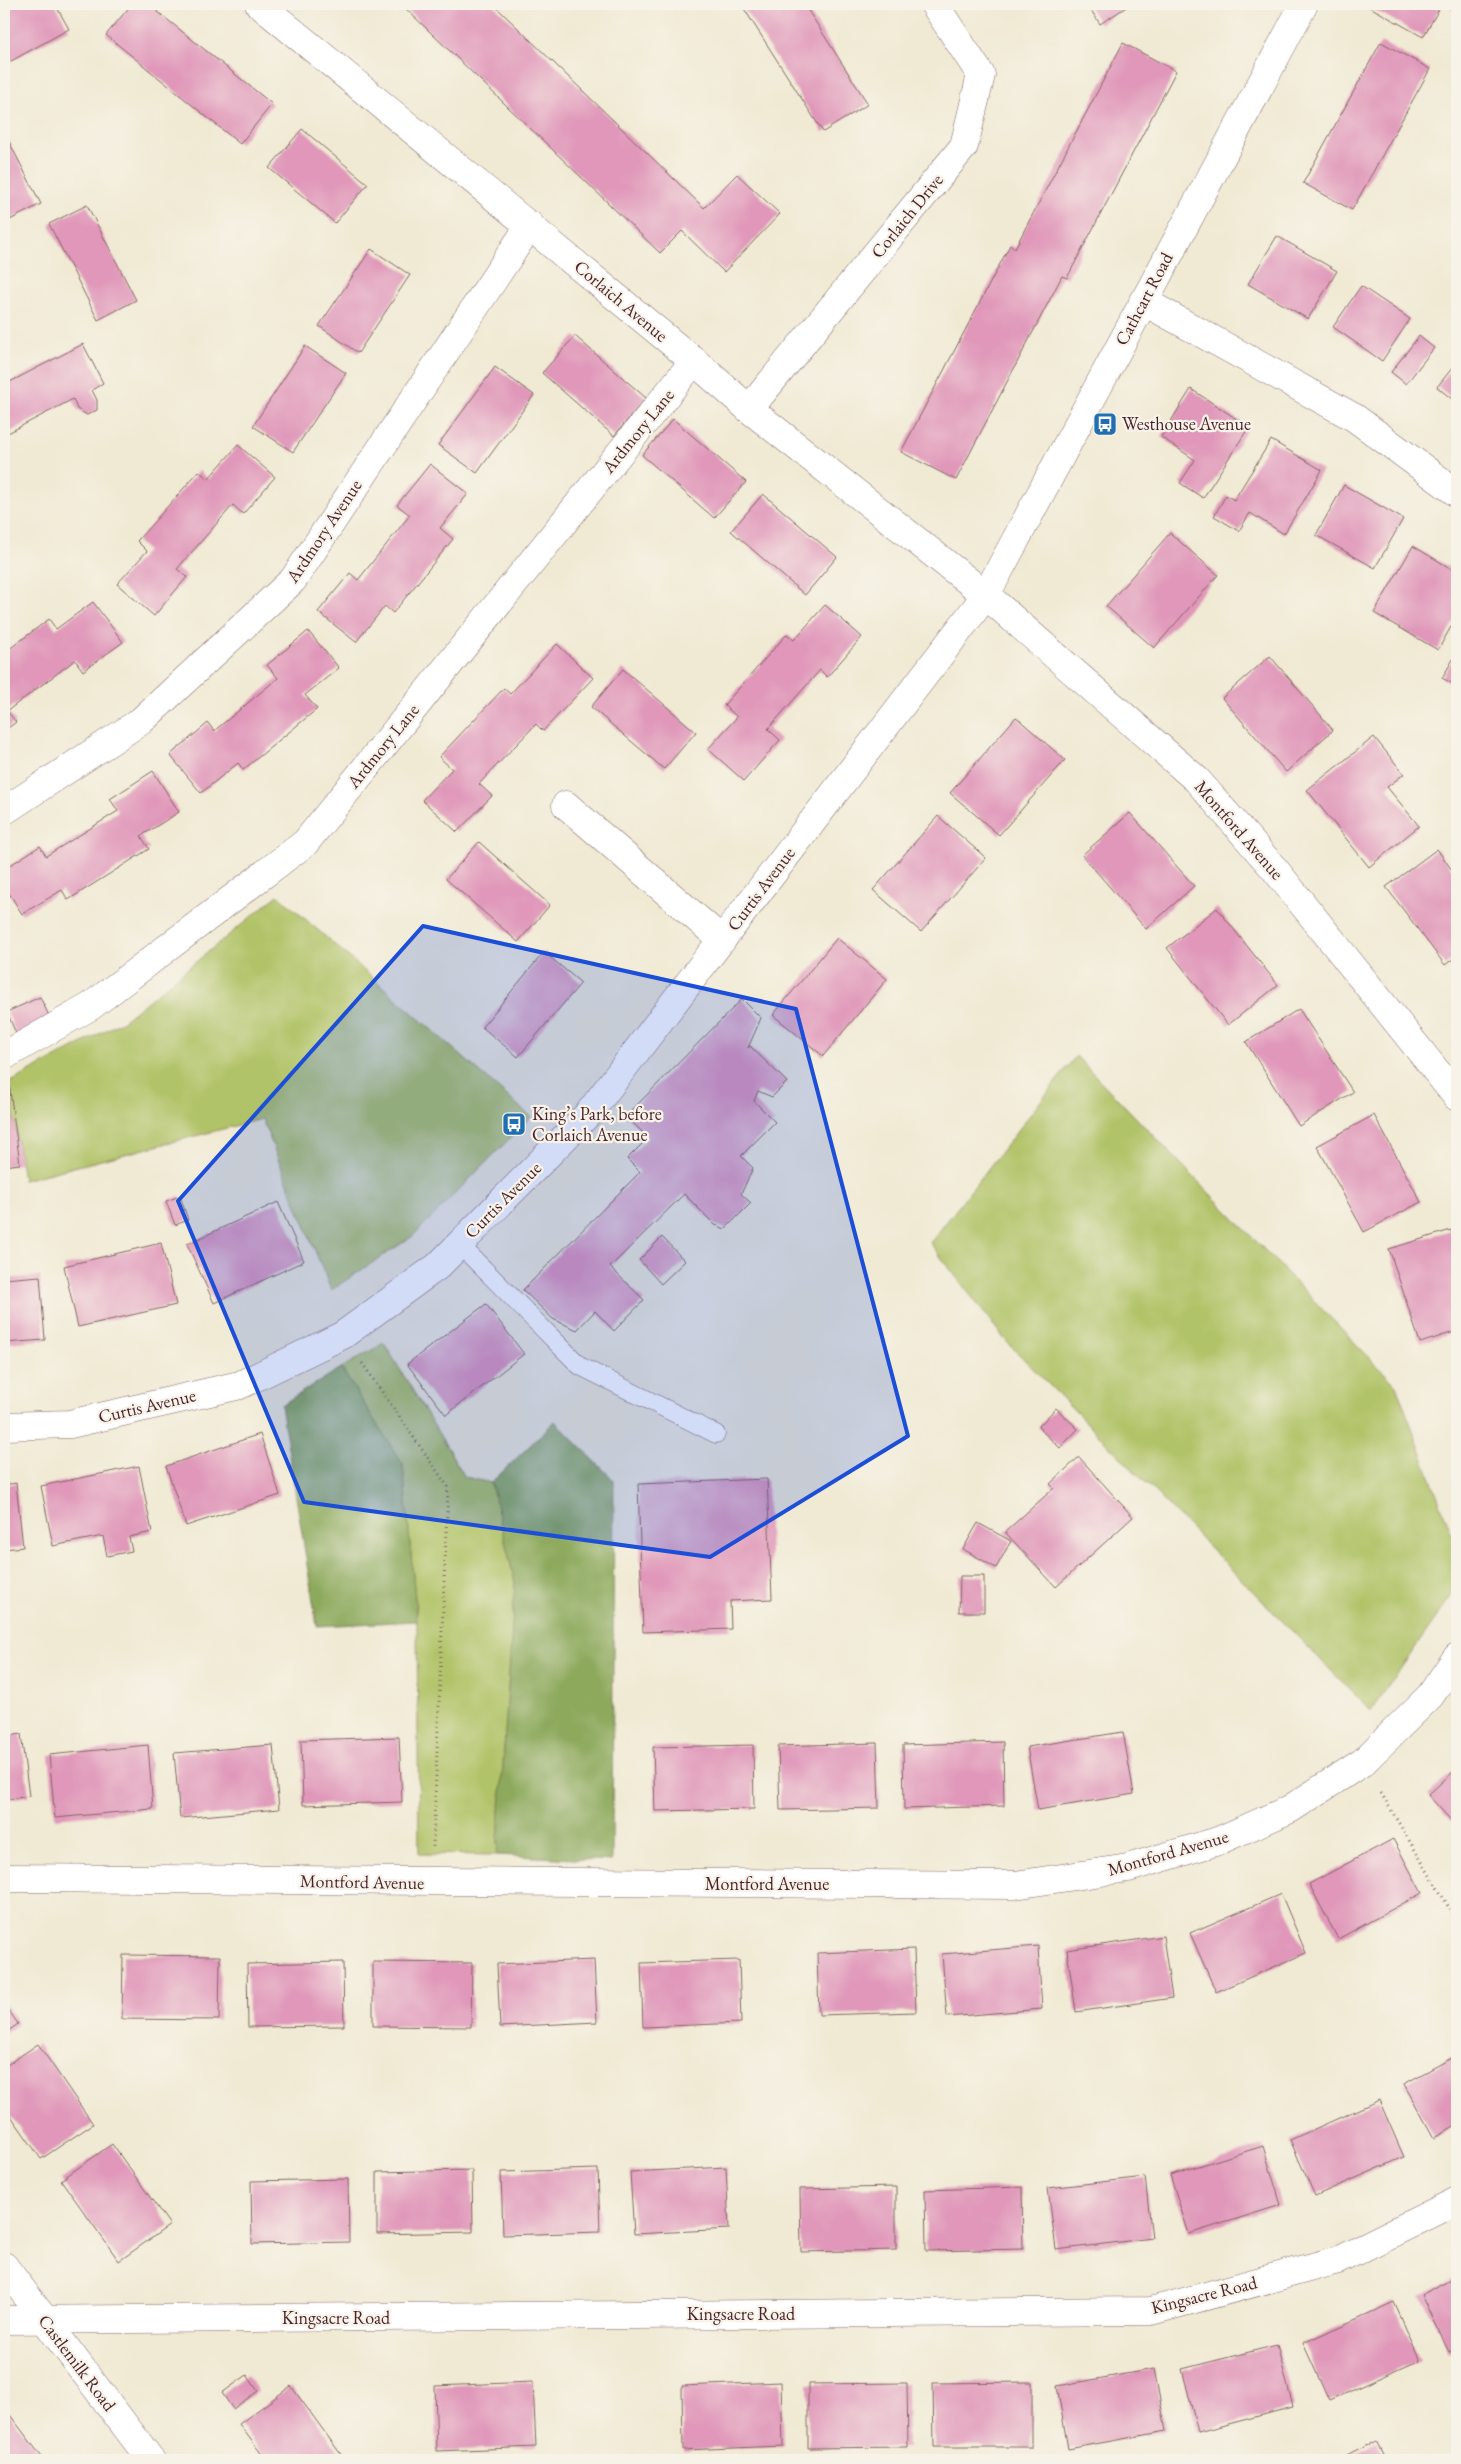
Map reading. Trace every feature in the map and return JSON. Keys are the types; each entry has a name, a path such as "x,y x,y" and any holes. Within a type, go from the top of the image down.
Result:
{"street":[{"name":"Corlaich Avenue","path":"259,4 530,225 749,409 986,594"},
{"name":"Corlaich Drive","path":"749,409 964,146 982,75 934,4"},
{"name":"Cathcart Road","path":"986,594 1304,4"},
{"name":"Ardmory Avenue","path":"4,811 142,721 293,580 530,225"},
{"path":"1143,301 1355,418 1457,493"},
{"name":"Ardmory Lane","path":"4,1056 91,1006 305,843 694,361"},
{"name":"Curtis Avenue","path":"4,1426 70,1424 240,1385 343,1336 438,1266 589,1113 986,594"},
{"name":"Montford Avenue","path":"986,594 1197,780 1277,872 1457,1097"},
{"path":"566,805 722,940"},
{"name":"Montford Avenue","path":"4,1878 431,1883 1015,1885 1128,1868 1218,1841 1290,1809 1363,1762 1430,1696 1457,1657"},
{"name":"Kingsacre Road","path":"4,2320 1151,2311 1338,2260 1457,2201"},
{"name":"Castlemilk Road","path":"4,2266 151,2460"}],"lane":[{"path":"459,1244 580,1366 716,1434"}],"path":[{"path":"343,1336 448,1487 431,1883"},
{"path":"1363,1762 1457,1921"}],"highlighted area":[{"path":"423,926 796,1009 908,1436 710,1557 304,1502 178,1201"}],"green space":[{"path":"278,895 531,1117 413,1236 331,1290 262,1119 23,1180 9,1083 123,1021"},
{"path":"1076,1056 1396,1385 1457,1548 1457,1588 1371,1711 1005,1340 930,1243"},
{"path":"384,1343 465,1477 491,1483 515,1582 497,1855 419,1854 417,1621 403,1465 341,1368"},
{"path":"341,1368 403,1465 417,1621 317,1626 281,1405"},
{"path":"555,1421 614,1480 612,1861 497,1855 515,1582 491,1483"}],"building":[{"path":"9,4 55,4 69,29 4,65 4,7"},
{"path":"132,4 148,4 272,104 240,144 106,35"},
{"path":"401,4 493,4 704,208 737,174 780,214 724,272 682,231 660,253"},
{"path":"741,4 804,4 868,104 823,132"},
{"path":"1087,4 1131,4 1100,24"},
{"path":"1369,4 1442,4 1423,37 1368,6"},
{"path":"1452,4 1457,4 1457,12 1450,8"},
{"path":"1381,42 1430,69 1352,210 1303,183"},
{"path":"1123,43 1176,71 1067,278 1062,276 956,480 901,452 1010,245 1015,248"},
{"path":"302,129 368,184 335,223 269,168"},
{"path":"4,132 41,204 4,223"},
{"path":"87,205 136,300 98,320 49,224"},
{"path":"1277,236 1337,271 1308,319 1248,284"},
{"path":"371,249 410,275 358,353 319,326"},
{"path":"1361,286 1410,319 1382,361 1333,327"},
{"path":"575,336 646,398 614,436 542,373"},
{"path":"1419,336 1434,348 1406,384 1391,372"},
{"path":"83,344 103,383 92,390 97,400 97,410 87,415 77,409 73,399 8,433 4,425 4,385"},
{"path":"305,346 346,373 293,452 253,426"},
{"path":"1457,362 1457,403 1437,387"},
{"path":"495,367 534,395 477,473 438,445"},
{"path":"1191,389 1249,427 1203,498 1180,483 1195,460 1161,437"},
{"path":"673,419 746,482 714,518 642,455"},
{"path":"1271,440 1322,470 1284,534 1250,513 1239,531 1214,516 1226,495 1234,500"},
{"path":"238,445 275,477 243,514 233,505 177,569 187,577 154,616 117,584 147,551 137,541 199,471 208,479"},
{"path":"430,464 468,494 440,528 453,539 393,613 385,606 356,642 318,612 350,573 358,580 410,515 397,505"},
{"path":"1344,485 1403,519 1375,568 1316,535"},
{"path":"763,494 837,557 805,595 731,531"},
{"path":"1170,533 1218,575 1154,648 1106,606"},
{"path":"1413,546 1457,572 1457,616 1438,650 1374,613"},
{"path":"93,602 123,642 83,671 75,660 7,711 16,722 4,731 4,653 49,619 56,629"},
{"path":"825,605 862,637 827,677 820,670 768,729 780,740 744,781 708,749 737,717 724,705 787,634 794,640"},
{"path":"308,631 339,668 305,695 317,709 243,770 238,763 201,793 170,755 208,723 214,731 278,678 267,665"},
{"path":"557,644 593,678 543,731 536,724 479,784 492,796 457,832 422,800 452,769 439,757 504,688 510,694"},
{"path":"1270,656 1333,730 1286,772 1222,698"},
{"path":"1455,656 1457,657 1457,686 1442,678"},
{"path":"623,669 696,732 664,769 591,707"},
{"path":"1016,717 1065,760 999,835 950,793"},
{"path":"1374,737 1404,774 1387,787 1419,826 1369,867 1307,790"},
{"path":"153,771 179,812 141,836 149,849 68,900 62,890 22,914 4,885 4,869 40,846 46,856 118,811 110,799"},
{"path":"1130,813 1194,886 1146,929 1082,855"},
{"path":"938,816 986,858 921,932 873,890"},
{"path":"479,842 550,905 518,942 446,879"},
{"path":"1437,849 1457,877 1457,956 1445,965 1386,887"},
{"path":"1217,908 1278,985 1228,1025 1167,948"},
{"path":"837,938 887,979 823,1056 773,1015"},
{"path":"544,952 581,983 518,1057 482,1027"},
{"path":"40,997 51,1020 17,1036 7,1012"},
{"path":"742,999 761,1018 748,1048 750,1046 787,1082 772,1097 758,1091 754,1101 775,1122 741,1156 753,1168 741,1194 751,1203 725,1229 715,1225 684,1194 610,1267 644,1300 614,1331 595,1311 577,1330 553,1319 523,1290 640,1172 627,1159 648,1138 626,1116"},
{"path":"1299,1009 1353,1092 1299,1126 1246,1042"},
{"path":"4,1083 9,1083 20,1164 4,1166"},
{"path":"1374,1115 1421,1202 1364,1232 1317,1146"},
{"path":"180,1196 188,1220 175,1225 166,1201"},
{"path":"278,1202 304,1261 214,1303 187,1244"},
{"path":"1451,1230 1457,1250 1457,1331 1420,1343 1389,1249"},
{"path":"662,1237 685,1261 661,1284 639,1260"},
{"path":"161,1243 176,1305 78,1327 64,1266"},
{"path":"40,1276 45,1340 4,1343 4,1279"},
{"path":"486,1304 524,1354 446,1415 407,1364"},
{"path":"1056,1408 1078,1429 1060,1448 1038,1427"},
{"path":"260,1434 280,1495 186,1526 166,1466"},
{"path":"1079,1457 1133,1517 1056,1587 1005,1532 1054,1488 1050,1484"},
{"path":"139,1466 152,1532 129,1537 132,1551 107,1556 103,1536 53,1546 41,1486"},
{"path":"767,1479 772,1599 730,1601 731,1629 643,1632 638,1484"},
{"path":"16,1483 23,1547 4,1549 4,1485"},
{"path":"978,1523 1011,1541 996,1568 963,1549"},
{"path":"960,1576 984,1576 984,1612 959,1612"},
{"path":"1123,1732 1134,1794 1038,1810 1027,1747"},
{"path":"21,1734 29,1796 4,1800 4,1737"},
{"path":"399,1737 402,1802 303,1805 301,1740"},
{"path":"1003,1742 1004,1806 904,1809 903,1745"},
{"path":"877,1743 879,1808 780,1810 778,1746"},
{"path":"148,1745 153,1809 55,1818 49,1755"},
{"path":"273,1745 279,1809 180,1818 174,1753"},
{"path":"753,1745 754,1809 655,1811 653,1747"},
{"path":"1457,1768 1457,1827 1428,1795"},
{"path":"1393,1839 1422,1893 1338,1939 1309,1884"},
{"path":"1281,1894 1306,1953 1216,1992 1190,1933"},
{"path":"1163,1936 1172,1998 1076,2012 1067,1950"},
{"path":"1038,1946 1042,2009 947,2017 942,1954"},
{"path":"914,1949 916,2012 819,2015 817,1953"},
{"path":"123,1955 220,1956 219,2020 122,2019"},
{"path":"594,1960 597,2022 500,2027 497,1964"},
{"path":"739,1960 741,2023 643,2027 641,1963"},
{"path":"343,1962 344,2026 248,2027 247,1964"},
{"path":"373,1962 472,1963 471,2027 373,2026"},
{"path":"4,2003 18,2024 4,2034"},
{"path":"38,2044 93,2124 41,2159 4,2106 4,2067"},
{"path":"1457,2055 1457,2125 1434,2138 1404,2084"},
{"path":"1379,2100 1404,2157 1315,2196 1290,2140"},
{"path":"112,2144 170,2225 119,2261 61,2180"},
{"path":"1263,2146 1281,2205 1189,2234 1170,2175"},
{"path":"726,2167 729,2229 634,2234 630,2172"},
{"path":"598,2169 600,2232 503,2235 501,2172"},
{"path":"472,2170 473,2232 377,2234 377,2172"},
{"path":"1145,2177 1152,2238 1056,2250 1048,2188"},
{"path":"348,2179 349,2242 252,2244 251,2181"},
{"path":"896,2187 896,2250 801,2252 800,2189"},
{"path":"1022,2187 1023,2249 926,2251 925,2190"},
{"path":"1457,2276 1457,2348 1449,2352 1421,2295"},
{"path":"1394,2302 1420,2360 1329,2401 1303,2343"},
{"path":"1277,2345 1293,2407 1198,2432 1182,2369"},
{"path":"1154,2369 1166,2431 1068,2449 1057,2386"},
{"path":"247,2375 258,2391 233,2409 222,2393"},
{"path":"533,2382 536,2447 437,2451 435,2386"},
{"path":"781,2382 783,2446 683,2450 682,2386"},
{"path":"1032,2382 1032,2447 934,2447 933,2383"},
{"path":"907,2383 908,2447 808,2448 808,2384"},
{"path":"291,2386 345,2460 266,2460 239,2424"},
{"path":"4,2407 44,2460 4,2460"},
{"path":"1376,2441 1386,2460 1344,2460 1343,2458"}],"place":[{"name":"Westhouse Avenue","path":"1105,424"},
{"name":"King’s Park, before Corlaich Avenue","path":"514,1124"}]}
